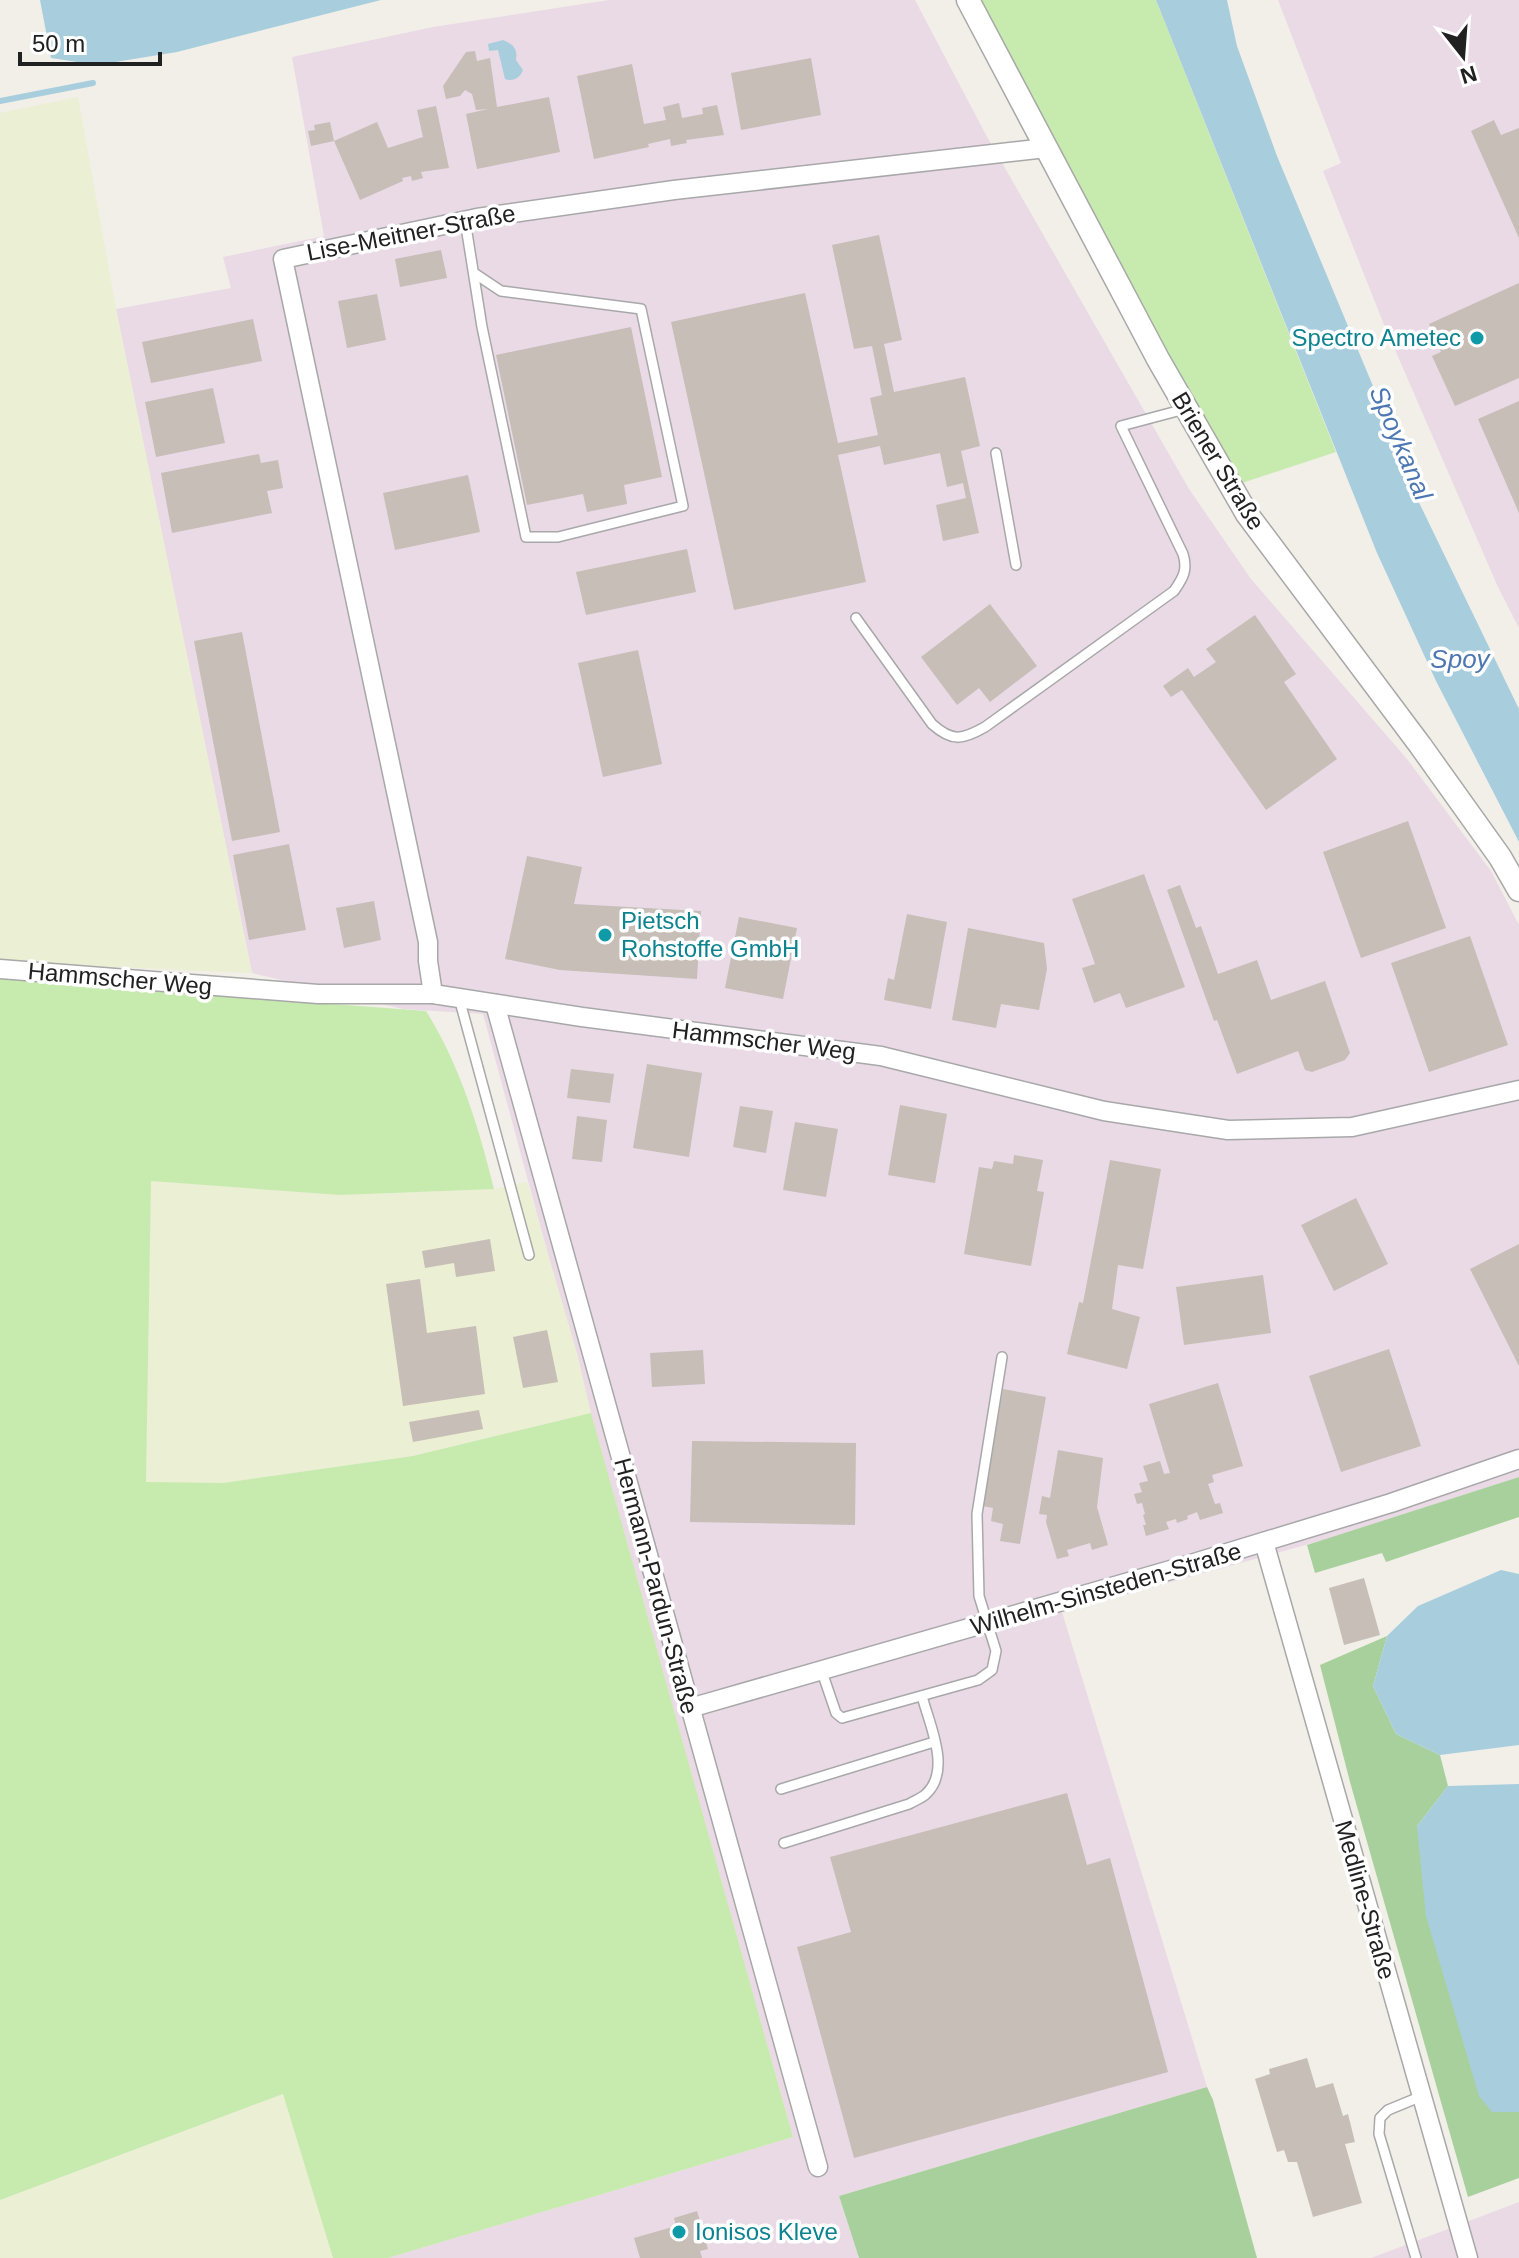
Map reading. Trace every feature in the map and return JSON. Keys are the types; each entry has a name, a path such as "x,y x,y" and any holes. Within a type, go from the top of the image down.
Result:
{"street":[{"name":"Briener Straße","path":"968,0 1185,409 1247,514 1429,757 1500,857 1519,890"},
{"name":"Lise-Meitner-Straße","path":"433,994 428,942 283,259 465,220 674,190 1046,148"},
{"name":"Hammscher Weg","path":"0,969 318,994 433,994 881,1056 1104,1111 1228,1130 1352,1127 1519,1090"},
{"name":"Hermann-Pardun-Straße","path":"495,1004 818,2167"},
{"name":"Wilhelm-Sinsteden-Straße","path":"690,1708 1264,1542 1519,1459"},
{"name":"Medline-Straße","path":"1264,1542 1468,2258"}],"lane":[{"path":"465,220 482,327 526,537 558,537 683,506 641,309 501,291 474,273"},
{"path":"856,618 932,724 944,735 962,738 985,727 1174,591 1185,576 1183,554 1121,426 1185,409"},
{"path":"996,453 1016,565"},
{"path":"459,998 529,1255"},
{"path":"822,1672 836,1713 842,1718 978,1680 992,1670 996,1651 979,1596 977,1514 1002,1357"},
{"path":"784,1843 909,1804 927,1794 936,1778 939,1764 922,1696"},
{"path":"781,1789 934,1742"},
{"path":"1416,2258 1379,2134 1380,2118 1388,2110 1422,2096"}],"shaded area":[{"path":"609,0 915,0 986,135 1189,489 1251,579 1407,759 1491,871 1519,925 1519,1477 1324,1540 1062,1612 1207,2087 839,2196 859,2258 388,2258 793,2137 483,1014 403,1009 252,973 116,309 231,288 223,257 324,236 292,57 433,27"},
{"path":"1278,0 1519,0 1519,628 1498,587 1383,322 1323,171 1341,163"},
{"path":"1519,2202 1519,2258 1371,2258 1440,2232"}],"green space":[{"path":"978,0 1156,0 1336,452 1239,484 1183,389 1079,186"},
{"path":"78,97 116,309 252,973 0,962 0,113"},
{"path":"0,976 140,990 426,1011 449,1053 467,1097 494,1189 340,1195 151,1181 146,1482 223,1483 413,1456 591,1413 793,2137 388,2258 333,2258 283,2094 0,2200"},
{"path":"151,1181 340,1195 494,1189 527,1182 577,1353 591,1413 413,1456 223,1483 146,1483"},
{"path":"1519,1477 1519,1517 1386,1562 1382,1553 1315,1573 1307,1545"},
{"path":"1387,1636 1373,1686 1396,1734 1440,1755 1448,1786 1417,1826 1493,2112 1519,2112 1519,2178 1468,2197 1350,1782 1320,1665"},
{"path":"1207,2087 1257,2258 859,2258 839,2196"},
{"path":"283,2094 333,2258 0,2258 0,2200"}],"water":[{"path":"40,0 381,0 177,52 97,65 51,58"},
{"name":"Spoy","path":"1156,0 1227,0 1237,46 1277,156 1378,398 1396,455 1519,709 1519,842 1436,681 1377,553"},
{"path":"503,40 514,47 516,60 523,70 513,80 505,79 498,50 489,51 488,44"},
{"path":"1501,1570 1519,1574 1519,1745 1440,1755 1396,1734 1373,1686 1387,1636 1418,1606"},
{"path":"1519,1784 1519,2112 1492,2112 1479,2096 1426,1916 1417,1826 1448,1786"}],"building":[{"path":"475,51 477,61 490,58 497,107 549,97 560,152 477,169 466,114 488,109 476,110 472,94 465,90 460,96 446,99 443,86 466,52"},
{"path":"811,58 821,115 741,130 731,73"},
{"path":"632,64 644,124 666,120 663,107 679,103 682,118 703,114 702,108 717,105 724,135 686,140 687,143 671,146 670,139 594,159 577,76"},
{"path":"436,106 449,168 421,172 423,178 412,181 411,176 402,178 403,181 360,200 334,141 377,122 388,148 423,137 417,110"},
{"path":"1494,120 1501,135 1519,128 1519,238 1471,131"},
{"path":"330,122 334,141 311,146 308,131 315,130 314,125"},
{"path":"879,235 902,340 884,344 894,392 965,377 980,446 961,451 979,533 943,541 936,505 966,498 963,483 947,487 940,453 884,465 880,446 838,455 866,582 734,610 671,322 805,293 838,443 878,435 870,398 882,395 872,346 854,349 832,245"},
{"path":"441,250 447,278 400,287 395,259"},
{"name":"Spectro Ametec","path":"1519,283 1519,378 1455,406 1432,356 1441,352 1429,324"},
{"path":"377,294 386,340 347,348 338,301"},
{"path":"253,319 262,361 151,383 142,342"},
{"path":"631,327 662,477 624,485 627,504 587,512 583,494 527,505 496,355"},
{"path":"213,388 225,443 156,457 145,402"},
{"path":"1519,401 1519,513 1478,419"},
{"path":"259,454 261,463 278,460 283,488 267,491 272,513 172,533 161,473"},
{"path":"468,475 480,532 395,550 383,493"},
{"path":"687,549 696,592 586,615 576,572"},
{"path":"990,604 1037,666 990,702 979,688 957,705 921,657"},
{"path":"1255,615 1296,674 1284,682 1337,759 1266,810 1182,690 1171,697 1163,686 1188,668 1194,677 1216,662 1206,649"},
{"path":"242,632 280,832 232,841 194,641"},
{"path":"638,650 662,764 603,777 578,663"},
{"path":"1408,821 1446,928 1361,958 1323,852"},
{"path":"289,844 306,930 249,940 233,855"},
{"name":"Pietsch Rohstoffe GmbH","path":"527,856 582,867 574,904 701,911 697,979 560,970 505,959"},
{"path":"1144,874 1185,987 1126,1008 1120,993 1094,1003 1082,968 1095,964 1072,899"},
{"path":"1180,885 1196,928 1201,926 1218,974 1257,960 1271,1000 1325,981 1350,1053 1345,1060 1312,1072 1305,1070 1298,1051 1237,1074 1217,1020 1214,1021 1167,890"},
{"path":"374,901 381,940 344,948 336,908"},
{"path":"907,914 947,922 931,1009 884,1000 888,978 894,980"},
{"path":"739,917 797,928 783,999 725,988"},
{"path":"968,928 1044,943 1047,969 1039,1010 1001,1004 996,1028 952,1020"},
{"path":"1470,936 1508,1045 1429,1072 1391,963"},
{"path":"647,1064 702,1073 689,1157 633,1148"},
{"path":"571,1069 614,1074 610,1103 567,1098"},
{"path":"900,1105 947,1114 935,1183 888,1175"},
{"path":"740,1106 773,1111 766,1153 733,1147"},
{"path":"577,1116 607,1120 602,1162 572,1159"},
{"path":"795,1122 838,1129 826,1197 783,1190"},
{"path":"1014,1155 1043,1160 1037,1191 1044,1192 1031,1266 964,1254 979,1167 992,1169 994,1161 1013,1164"},
{"path":"1110,1160 1161,1169 1143,1269 1118,1265 1112,1309 1140,1317 1127,1369 1067,1354 1079,1302 1083,1303"},
{"path":"1356,1198 1388,1264 1334,1291 1301,1225"},
{"path":"490,1239 495,1271 456,1277 454,1263 425,1268 422,1251"},
{"path":"1519,1244 1519,1366 1470,1269"},
{"path":"1263,1275 1271,1333 1184,1345 1176,1287"},
{"path":"420,1279 427,1333 476,1326 485,1394 403,1406 386,1284"},
{"path":"547,1330 558,1382 523,1388 513,1337"},
{"path":"1389,1349 1421,1446 1341,1472 1309,1376"},
{"path":"703,1350 705,1384 652,1387 650,1353"},
{"path":"1218,1383 1243,1466 1212,1475 1214,1482 1208,1484 1215,1504 1220,1503 1223,1513 1200,1520 1197,1512 1177,1523 1176,1519 1166,1522 1169,1529 1146,1536 1142,1503 1137,1504 1134,1494 1142,1492 1139,1483 1148,1481 1143,1466 1160,1461 1164,1474 1170,1473 1149,1404"},
{"path":"1003,1389 1046,1397 1020,1544 1000,1541 1003,1524 991,1521 993,1508 982,1506"},
{"path":"479,1410 483,1429 413,1442 409,1422"},
{"path":"692,1441 856,1443 855,1525 690,1522"},
{"path":"1058,1450 1103,1458 1097,1507 1108,1545 1092,1550 1090,1543 1067,1550 1069,1556 1057,1559 1046,1522 1047,1515 1039,1514 1042,1496 1050,1498"},
{"path":"1364,1578 1380,1635 1344,1645 1329,1588"},
{"path":"1067,1793 1087,1865 1110,1858 1168,2072 854,2158 797,1947 851,1932 830,1857"},
{"path":"1307,2058 1316,2088 1333,2083 1343,2116 1348,2114 1355,2142 1345,2144 1362,2203 1313,2217 1297,2162 1288,2162 1284,2150 1277,2152 1255,2079 1270,2074 1269,2069"},
{"name":"Ionisos Kleve","path":"697,2211 708,2249 700,2251 702,2258 640,2258 634,2238 676,2226 674,2218"}],"waterway":[{"path":"0,101 93,83"}],"place":[{"name":"Spectro Ametec","path":"1477,338"},
{"name":"Pietsch Rohstoffe GmbH","path":"605,935"},
{"name":"Ionisos Kleve","path":"679,2232"}],"water label":[{"name":"Spoykanal","path":"1401,443"}]}
